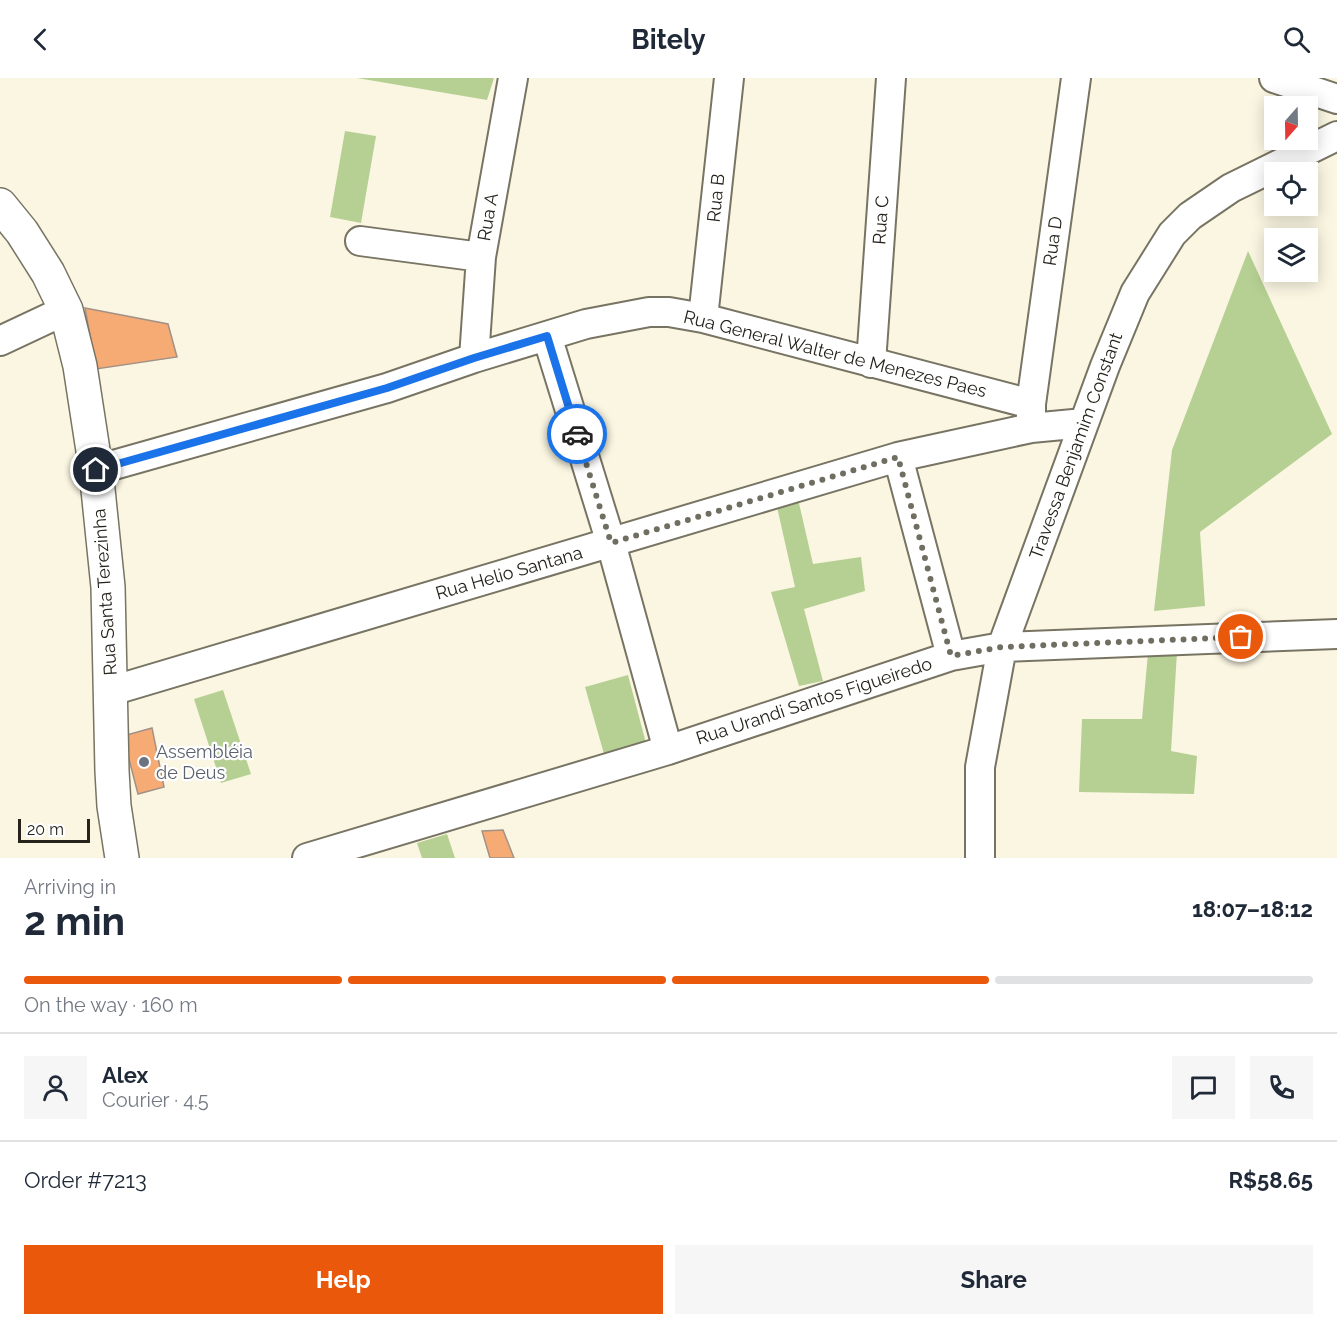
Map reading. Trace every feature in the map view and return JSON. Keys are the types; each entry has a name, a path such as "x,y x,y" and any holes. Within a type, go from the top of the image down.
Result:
{"street":[{"name":"Rua A","path":"474,358 481,257 513,78"},
{"name":"Rua B","path":"703,318 729,78"},
{"name":"Rua C","path":"870,363 891,78"},
{"name":"Rua D","path":"1031,416 1076,78"},
{"path":"1274,78 1337,99"},
{"name":"Travessa Benjamim Constant","path":"980,858 980,767 1002,647 1084,423 1135,293 1172,234 1190,216 1231,188 1337,136"},
{"name":"Rua Santa Terezinha","path":"0,205 22,232 48,273 66,310 80,366 96,470 108,587 114,806 122,858"},
{"path":"360,241 481,257"},
{"path":"0,341 66,310"},
{"name":"Rua General Walter de Menezes Paes","path":"96,470 387,388 474,358 586,324 631,314 669,312 703,318 870,363 1031,416"},
{"path":"547,336 611,543 668,750"},
{"name":"Rua Helio Santana","path":"111,691 1031,416 1084,423"},
{"path":"898,457 951,656"},
{"name":"Rua Urandi Santos Figueiredo","path":"307,858 668,750 951,656 1002,647 1337,634"}],"green space":[{"path":"357,78 494,78 487,100"},
{"path":"345,131 376,136 361,223 330,217"},
{"path":"1248,251 1332,434 1200,532 1205,606 1154,611 1172,450"},
{"path":"798,499 813,564 861,557 865,591 804,609 823,681 799,686 771,592 795,587 777,507"},
{"path":"1177,652 1171,751 1197,756 1194,794 1079,792 1082,719 1142,719 1148,653"},
{"path":"628,675 646,743 604,754 585,687"},
{"path":"223,690 251,774 221,783 194,699"},
{"path":"447,834 455,858 422,858 417,843"}],"building":[{"path":"85,308 168,324 177,357 96,369"},
{"name":"Assembléia de Deus","path":"152,728 164,787 138,794 123,736"},
{"path":"503,830 514,858 490,858 482,831"}],"way so far":[{"path":"577,434 611,543 898,457 951,656 1002,647 1241,637"}],"place":[{"name":"Assembléia de Deus","path":"144,762"}],"route":[{"path":"96,470 387,388 547,336 577,434"}]}
